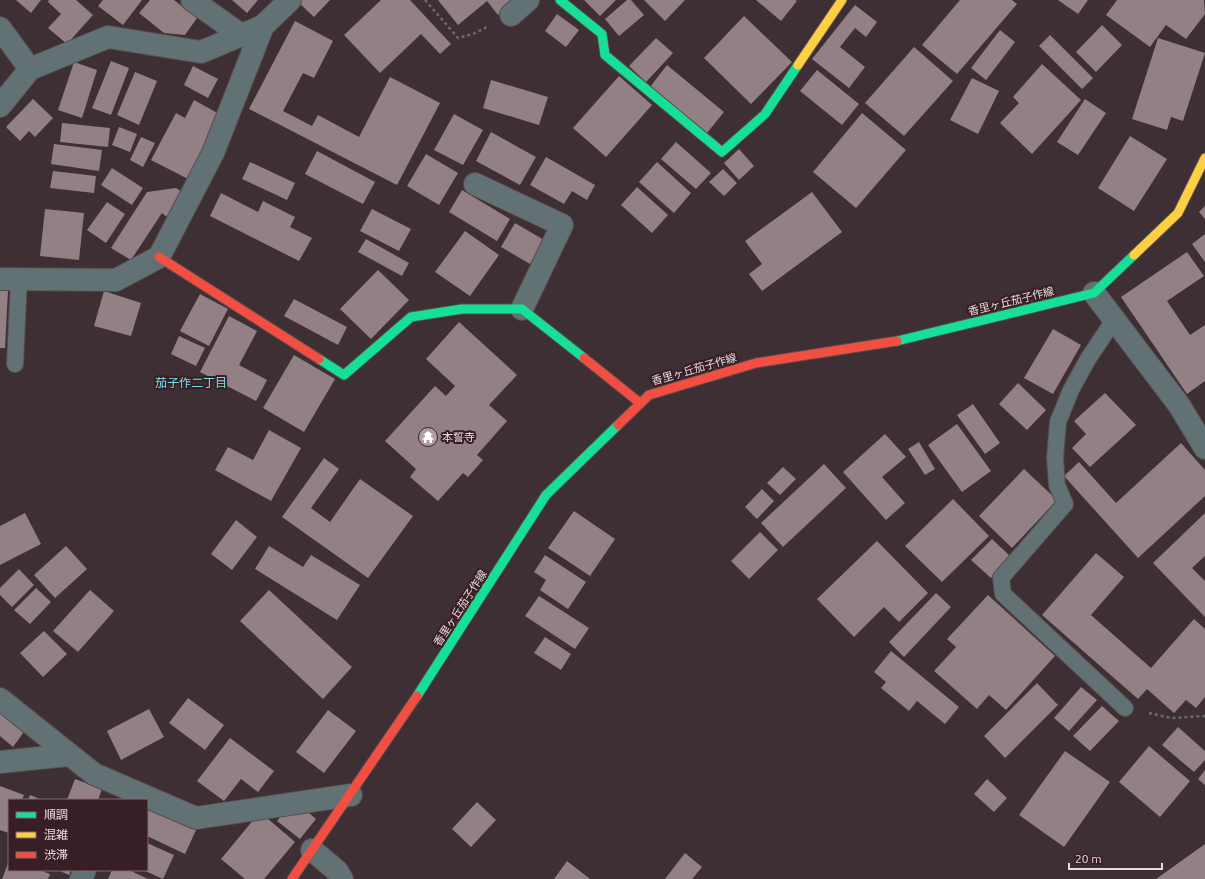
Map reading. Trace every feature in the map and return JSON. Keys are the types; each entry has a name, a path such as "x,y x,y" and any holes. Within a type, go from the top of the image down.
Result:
{"street":[{"path":"192,0 207,9 241,35"},
{"path":"9,279 116,280 159,256 213,153 264,26 290,0"},
{"path":"511,15 528,0"},
{"path":"560,0 602,34 605,55 722,152 765,114 842,0"},
{"path":"0,106 30,69 108,37 201,52 264,26"},
{"path":"0,28 30,69"},
{"name":"香里ヶ丘茄子作線","path":"292,879 399,724 546,495 649,395 756,363 890,343 1094,293 1178,213 1205,158"},
{"path":"475,184 562,225 522,309"},
{"path":"159,256 344,375 411,317 462,309 522,309 640,403"},
{"path":"1094,293 1180,405 1205,447"},
{"path":"0,699 69,755 120,793 138,799"},
{"path":"0,762 69,755"},
{"path":"148,802 196,818 351,795"},
{"path":"312,850 337,871 342,879"}],"lane":[{"path":"9,279 15,364"},
{"path":"1114,320 1088,359 1071,390 1058,422 1055,458 1057,485 1065,504 1001,578 1004,594 1125,708"}],"path":[{"path":"425,0 458,38 473,34 511,15"},
{"path":"1125,708 1171,718 1205,716"}],"building":[{"path":"16,0 41,0 31,13"},
{"path":"49,0 76,0 93,15 67,44 48,28 61,14 48,2"},
{"path":"103,0 142,0 123,25 98,6"},
{"path":"150,0 174,0 197,18 185,35 164,33 139,13"},
{"path":"232,0 258,0 247,13"},
{"path":"302,0 330,0 314,17 299,3"},
{"path":"381,0 410,0 451,44 440,54 421,34 380,73 344,35"},
{"path":"438,0 517,0 498,15 487,1 458,25"},
{"path":"584,0 616,0 600,16"},
{"path":"627,0 631,0 644,15 619,36 605,19"},
{"path":"644,0 685,0 665,21"},
{"path":"756,0 795,0 797,1 781,21"},
{"path":"960,0 1012,0 1017,4 957,74 922,45"},
{"path":"1058,0 1088,0 1078,14"},
{"path":"1117,0 1204,0 1205,14 1186,39 1166,25 1150,47 1106,15"},
{"path":"855,5 877,22 866,37 855,28 840,47 865,67 849,88 812,59"},
{"path":"557,14 579,30 566,47 545,31"},
{"path":"744,16 792,62 751,104 704,58"},
{"path":"295,21 333,41 314,78 303,73 283,111 312,126 318,115 359,137 390,77 440,103 397,185 249,109"},
{"path":"1102,25 1122,45 1096,72 1076,52"},
{"path":"1000,30 1015,42 986,80 971,68"},
{"path":"1050,35 1093,78 1082,89 1039,46"},
{"path":"656,38 673,53 646,82 629,66"},
{"path":"1158,38 1205,53 1183,121 1171,117 1167,130 1132,119"},
{"path":"914,47 953,81 904,136 865,103"},
{"path":"111,61 129,68 111,115 92,108"},
{"path":"74,62 97,70 82,118 58,110"},
{"path":"1042,64 1081,100 1032,154 1000,123 1019,103 1013,97"},
{"path":"667,65 724,112 707,133 650,87"},
{"path":"193,66 218,79 208,98 184,85"},
{"path":"817,70 859,104 842,125 800,91"},
{"path":"135,72 157,81 139,125 117,115"},
{"path":"619,76 652,105 606,157 573,128"},
{"path":"972,78 999,91 978,134 950,120"},
{"path":"491,80 548,97 539,125 483,108"},
{"path":"33,99 53,118 35,137 29,131 20,141 6,127"},
{"path":"1085,99 1106,113 1078,155 1057,142"},
{"path":"194,100 221,115 188,179 151,160 176,113 185,118"},
{"path":"862,113 906,150 856,208 813,172"},
{"path":"454,114 483,130 463,165 434,150"},
{"path":"62,123 110,128 108,147 60,142"},
{"path":"119,127 137,134 130,152 112,145"},
{"path":"491,132 536,157 520,185 476,161"},
{"path":"1130,136 1167,159 1134,211 1098,188"},
{"path":"141,137 155,143 143,167 130,160"},
{"path":"676,142 711,173 696,189 661,159"},
{"path":"54,144 102,150 99,171 51,164"},
{"path":"739,149 754,166 739,180 724,163"},
{"path":"317,151 375,182 363,204 305,174"},
{"path":"426,154 458,173 439,205 407,186"},
{"path":"546,157 595,185 587,200 572,191 564,204 530,185"},
{"path":"250,162 295,183 287,200 242,179"},
{"path":"657,162 691,193 674,213 639,182"},
{"path":"112,168 143,188 132,205 101,185"},
{"path":"723,169 737,183 724,196 709,182"},
{"path":"53,171 96,176 94,193 50,188"},
{"path":"637,187 668,215 652,233 621,205"},
{"path":"176,188 184,193 168,218 162,213 131,260 111,248 147,192"},
{"path":"462,190 510,219 497,241 449,212"},
{"path":"812,192 842,232 762,291 749,274 762,264 745,241"},
{"path":"221,193 258,212 263,201 295,217 290,227 312,238 299,261 210,216"},
{"path":"107,202 125,214 106,243 87,230"},
{"path":"1205,206 1205,219 1199,212"},
{"path":"45,209 84,213 79,260 40,256"},
{"path":"372,209 411,229 399,251 360,231"},
{"path":"515,223 544,240 530,264 501,247"},
{"path":"465,231 499,255 470,296 435,272"},
{"path":"1205,234 1205,262 1192,244"},
{"path":"366,239 409,263 402,276 358,252"},
{"path":"1187,252 1204,276 1167,301 1190,335 1205,325 1205,381 1187,394 1121,297"},
{"path":"378,270 409,300 371,339 340,309"},
{"path":"0,291 8,291 5,348 0,348"},
{"path":"104,291 141,303 131,336 94,326"},
{"path":"200,294 228,309 209,346 180,331"},
{"path":"294,299 347,327 338,345 284,316"},
{"path":"229,316 257,331 239,365 267,380 256,401 200,372"},
{"path":"459,322 517,375 489,405 507,421 477,455 483,460 468,477 463,473 438,501 410,477 416,469 385,441 435,386 446,396 455,386 426,359"},
{"path":"1053,329 1081,345 1053,394 1024,378"},
{"path":"179,336 205,348 196,366 171,354"},
{"path":"294,355 335,379 304,432 263,408"},
{"path":"1018,383 1046,410 1027,430 999,404"},
{"path":"1105,393 1136,425 1090,467 1072,448 1086,434 1074,421"},
{"path":"973,404 1000,443 985,454 957,415"},
{"path":"957,424 991,471 962,492 928,445"},
{"path":"269,430 301,448 271,501 215,470 228,447 253,460"},
{"path":"885,434 906,457 882,477 905,503 886,520 843,472"},
{"path":"919,442 935,469 925,475 908,449"},
{"path":"1181,443 1205,470 1205,496 1138,558 1064,476 1079,462 1116,503"},
{"path":"324,458 339,469 311,508 330,522 360,479 413,516 368,578 282,517"},
{"path":"824,464 846,488 783,547 761,523"},
{"path":"783,467 796,479 780,495 767,483"},
{"path":"1024,469 1057,500 1012,548 979,516"},
{"path":"762,489 774,501 757,519 745,507"},
{"path":"953,499 989,536 942,582 905,546"},
{"path":"574,511 615,539 590,576 548,548"},
{"path":"25,513 41,544 0,565 0,526"},
{"path":"1205,513 1205,556 1192,568 1205,581 1205,617 1153,563"},
{"path":"236,520 257,537 232,570 211,554"},
{"path":"760,532 778,550 749,579 731,561"},
{"path":"992,539 1011,557 991,578 971,560"},
{"path":"877,541 928,593 899,622 884,607 854,637 817,599"},
{"path":"66,546 87,569 55,598 34,575"},
{"path":"269,546 303,567 311,555 360,585 337,620 255,569"},
{"path":"1096,553 1124,577 1091,615 1151,668 1194,619 1205,629 1205,697 1196,708 1186,700 1174,713 1147,689 1138,699 1042,615"},
{"path":"545,555 586,582 568,609 540,590 546,580 534,572"},
{"path":"19,569 34,585 12,607 0,595 0,588"},
{"path":"36,588 51,602 30,624 14,610"},
{"path":"90,590 114,611 78,652 53,631"},
{"path":"269,590 352,667 323,699 240,621"},
{"path":"936,593 951,607 904,657 889,642"},
{"path":"988,595 1055,656 1006,710 989,695 977,709 934,671 956,647 947,639"},
{"path":"539,596 589,628 575,649 525,616"},
{"path":"44,631 67,654 43,677 20,653"},
{"path":"545,637 571,654 561,670 534,653"},
{"path":"891,651 959,707 945,724 917,701 909,711 881,688 886,682 874,672"},
{"path":"1037,683 1058,705 1005,758 984,736"},
{"path":"1081,687 1097,700 1069,731 1054,718"},
{"path":"188,698 224,725 205,750 169,723"},
{"path":"1102,706 1119,721 1090,751 1073,736"},
{"path":"0,708 26,729 13,747 0,736"},
{"path":"149,709 164,737 121,760 107,731"},
{"path":"328,710 356,731 324,773 296,752"},
{"path":"1178,727 1205,751 1205,760 1194,772 1162,745"},
{"path":"230,738 274,771 258,792 241,779 224,801 197,781"},
{"path":"1149,746 1190,781 1160,817 1119,782"},
{"path":"1065,751 1110,782 1064,847 1019,815"},
{"path":"1205,770 1205,785 1198,779"},
{"path":"75,779 102,789 98,799 67,799"},
{"path":"987,779 1007,798 994,812 974,794"},
{"path":"0,786 24,795 22,799 8,799 8,833 0,830"},
{"path":"30,795 40,799 28,799"},
{"path":"477,802 496,820 471,847 452,829"},
{"path":"148,807 196,830 185,854 148,836"},
{"path":"302,807 316,819 300,839 277,821 286,810"},
{"path":"260,812 295,842 264,879 245,879 221,859"},
{"path":"148,843 174,855 163,879 145,871 148,871"},
{"path":"1205,844 1205,879 1156,879"},
{"path":"685,853 702,867 692,879 665,879"},
{"path":"567,861 590,879 554,879"},
{"path":"8,864 8,871 42,871 50,874 48,879 2,879"},
{"path":"60,871 71,871 69,875"},
{"path":"112,871 131,871 148,879 108,879"}],"traffic: fast":[{"path":"560,0 602,34 605,55 722,152 765,114 798,65"},
{"path":"897,341 1094,293 1134,255"},
{"path":"319,359 344,375 411,317 462,309 522,309 584,358"},
{"path":"417,696 546,495 618,425"}],"traffic: slow":[{"path":"798,65 842,0"},
{"path":"1134,255 1178,213 1205,158"}],"traffic: jam":[{"path":"159,257 319,359"},
{"path":"618,425 649,395 756,363 897,341"},
{"path":"584,358 640,403"},
{"path":"292,879 417,696"}],"place":[{"name":"本誓寺","path":"428,437"}],"district":[{"name":"茄子作二丁目","path":"191,383"}]}
